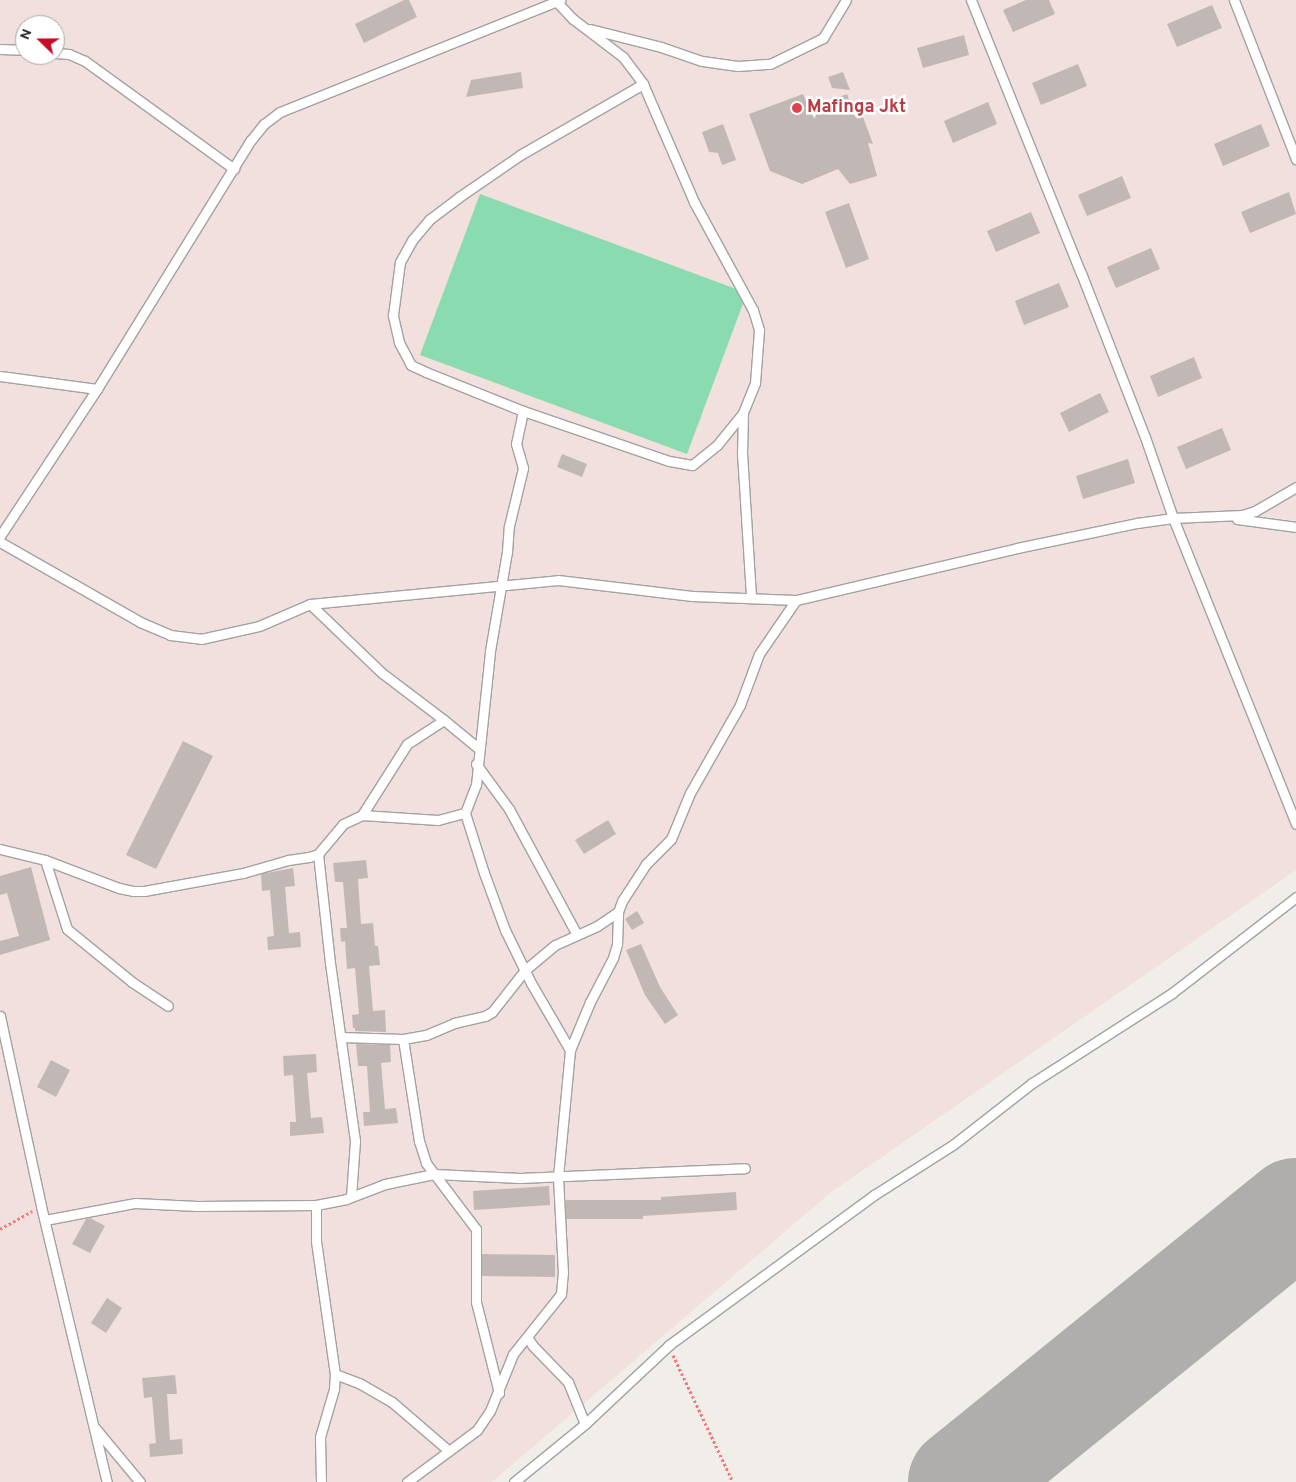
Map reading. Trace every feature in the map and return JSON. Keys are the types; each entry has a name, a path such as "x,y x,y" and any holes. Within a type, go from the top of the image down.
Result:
{"lane":[{"path":"587,29 662,47 702,61 738,66 770,64 823,38 846,0"},
{"path":"971,0 1085,282 1145,436 1173,518 1296,824"},
{"path":"1234,0 1296,159"},
{"path":"0,536 97,389 264,124 280,112 558,1 573,19 623,57 643,84 694,202 753,310 759,330 755,383 743,414 718,445 692,465 669,461 523,411 411,365 399,342 393,315 400,262 419,232 459,197 520,155 643,84"},
{"path":"0,49 15,50"},
{"path":"65,53 85,61 234,170"},
{"path":"0,376 97,389"},
{"path":"523,411 516,444 523,468 509,526 507,552 500,585 476,764 476,785 465,813 499,914 525,970 570,1050"},
{"path":"743,414 742,453 751,597"},
{"path":"1224,517 1255,511 1296,486"},
{"path":"0,542 140,622 170,635 187,639 201,639 259,626 310,604 558,580 692,596 796,600 1017,548 1173,518 1224,517 1296,527"},
{"path":"407,1482 477,1430 499,1393 513,1354 557,1301 563,1286 558,1177 570,1050 590,1002 613,958 618,933 618,912 622,901 640,872 670,839 690,793 740,705 759,654 796,600"},
{"path":"310,604 382,673 478,748"},
{"path":"0,849 45,860 133,891 243,873 318,854 343,824 362,814 410,740 444,720"},
{"path":"476,764 509,809 577,935"},
{"path":"362,814 438,820 465,813"},
{"path":"318,854 355,1141 351,1197"},
{"path":"45,860 67,929 132,982 168,1006"},
{"path":"514,1482 585,1424 669,1346 874,1196 954,1144 1032,1083 1172,993 1296,897"},
{"path":"341,1037 403,1039 426,1035 454,1023 485,1016 492,1012 525,970 555,945 597,926 618,912"},
{"path":"0,1016 41,1206 107,1482"},
{"path":"403,1039 419,1141 428,1168 476,1229 476,1302 499,1393"},
{"path":"45,1220 136,1203 197,1206 316,1205 351,1197 385,1184 434,1174 520,1178 745,1168"},
{"path":"316,1205 316,1241 334,1374 334,1389 320,1438 321,1482"},
{"path":"527,1336 533,1346 568,1382 585,1424"},
{"path":"334,1374 359,1383 392,1402 449,1451"},
{"path":"93,1426 140,1482"}],"path":[{"path":"0,1229 41,1206"},
{"path":"669,1346 733,1482"}],"shaded area":[{"path":"0,0 1296,0 1296,870 830,1193 492,1482 0,1482"}],"green space":[{"path":"480,194 747,293 687,454 420,355"}],"building":[{"path":"404,0 409,0 417,17 364,43 355,24"},
{"path":"1026,0 1049,0 1055,14 1013,32 1003,10"},
{"path":"1212,5 1222,28 1177,47 1167,24"},
{"path":"964,35 969,55 923,68 917,48"},
{"path":"1078,64 1087,86 1041,105 1032,83"},
{"path":"521,72 523,88 466,97 471,80"},
{"path":"843,72 850,90 832,88 828,77"},
{"path":"803,94 809,108 847,94 855,117 863,117 873,144 868,143 877,176 850,184 838,169 802,184 770,171 749,114"},
{"path":"988,102 997,124 953,143 944,121"},
{"path":"723,124 736,160 722,165 718,153 709,152 702,132"},
{"path":"1261,124 1270,146 1223,166 1214,144"},
{"path":"1122,176 1131,198 1087,216 1078,195"},
{"path":"1289,192 1296,214 1250,233 1241,212"},
{"path":"849,203 869,259 846,268 825,212"},
{"path":"1031,212 1040,233 996,252 987,231"},
{"path":"1151,248 1160,269 1116,288 1107,267"},
{"path":"1059,283 1069,307 1024,325 1015,301"},
{"path":"1194,357 1202,378 1158,397 1150,376"},
{"path":"1100,393 1109,412 1069,432 1060,413"},
{"path":"1222,428 1231,450 1186,469 1177,447"},
{"path":"562,454 587,464 582,477 557,467"},
{"path":"1128,459 1135,483 1083,499 1076,476"},
{"path":"183,741 213,756 156,869 126,855"},
{"path":"608,820 616,834 584,854 575,840"},
{"path":"366,860 368,878 358,879 361,924 373,923 375,946 378,946 380,965 369,966 373,1011 385,1010 386,1032 355,1031 355,1028 353,1028 352,1015 359,1014 355,968 347,969 345,941 341,942 340,928 347,928 343,882 335,882 333,863"},
{"path":"31,867 50,940 0,955 0,941 19,936 7,893 0,895 0,876"},
{"path":"293,868 295,886 285,887 289,933 300,932 301,947 268,950 267,937 274,936 270,890 262,891 261,874"},
{"path":"637,911 644,923 632,930 625,919"},
{"path":"641,944 660,987 678,1015 665,1024 645,995 626,950"},
{"path":"356,1044 390,1045 391,1062 381,1063 385,1109 396,1108 398,1123 364,1126 363,1112 370,1112 367,1066 358,1066"},
{"path":"316,1054 317,1072 307,1073 311,1118 322,1117 324,1133 290,1136 290,1122 296,1122 293,1075 284,1076 283,1056"},
{"path":"51,1060 70,1070 56,1097 37,1087"},
{"path":"549,1186 550,1205 474,1210 473,1191"},
{"path":"736,1192 737,1210 643,1216 643,1219 566,1219 566,1200 661,1200 661,1197"},
{"path":"90,1218 105,1226 90,1253 72,1244 86,1219"},
{"path":"482,1254 555,1255 555,1277 482,1276"},
{"path":"107,1298 122,1308 106,1333 91,1323"},
{"path":"175,1375 177,1394 167,1394 170,1440 182,1439 183,1454 150,1457 149,1444 156,1443 152,1397 144,1398 142,1378"}],"runway":[{"path":"962,1482 1296,1212"}],"place":[{"name":"Mafinga Jkt","path":"797,108"}]}
